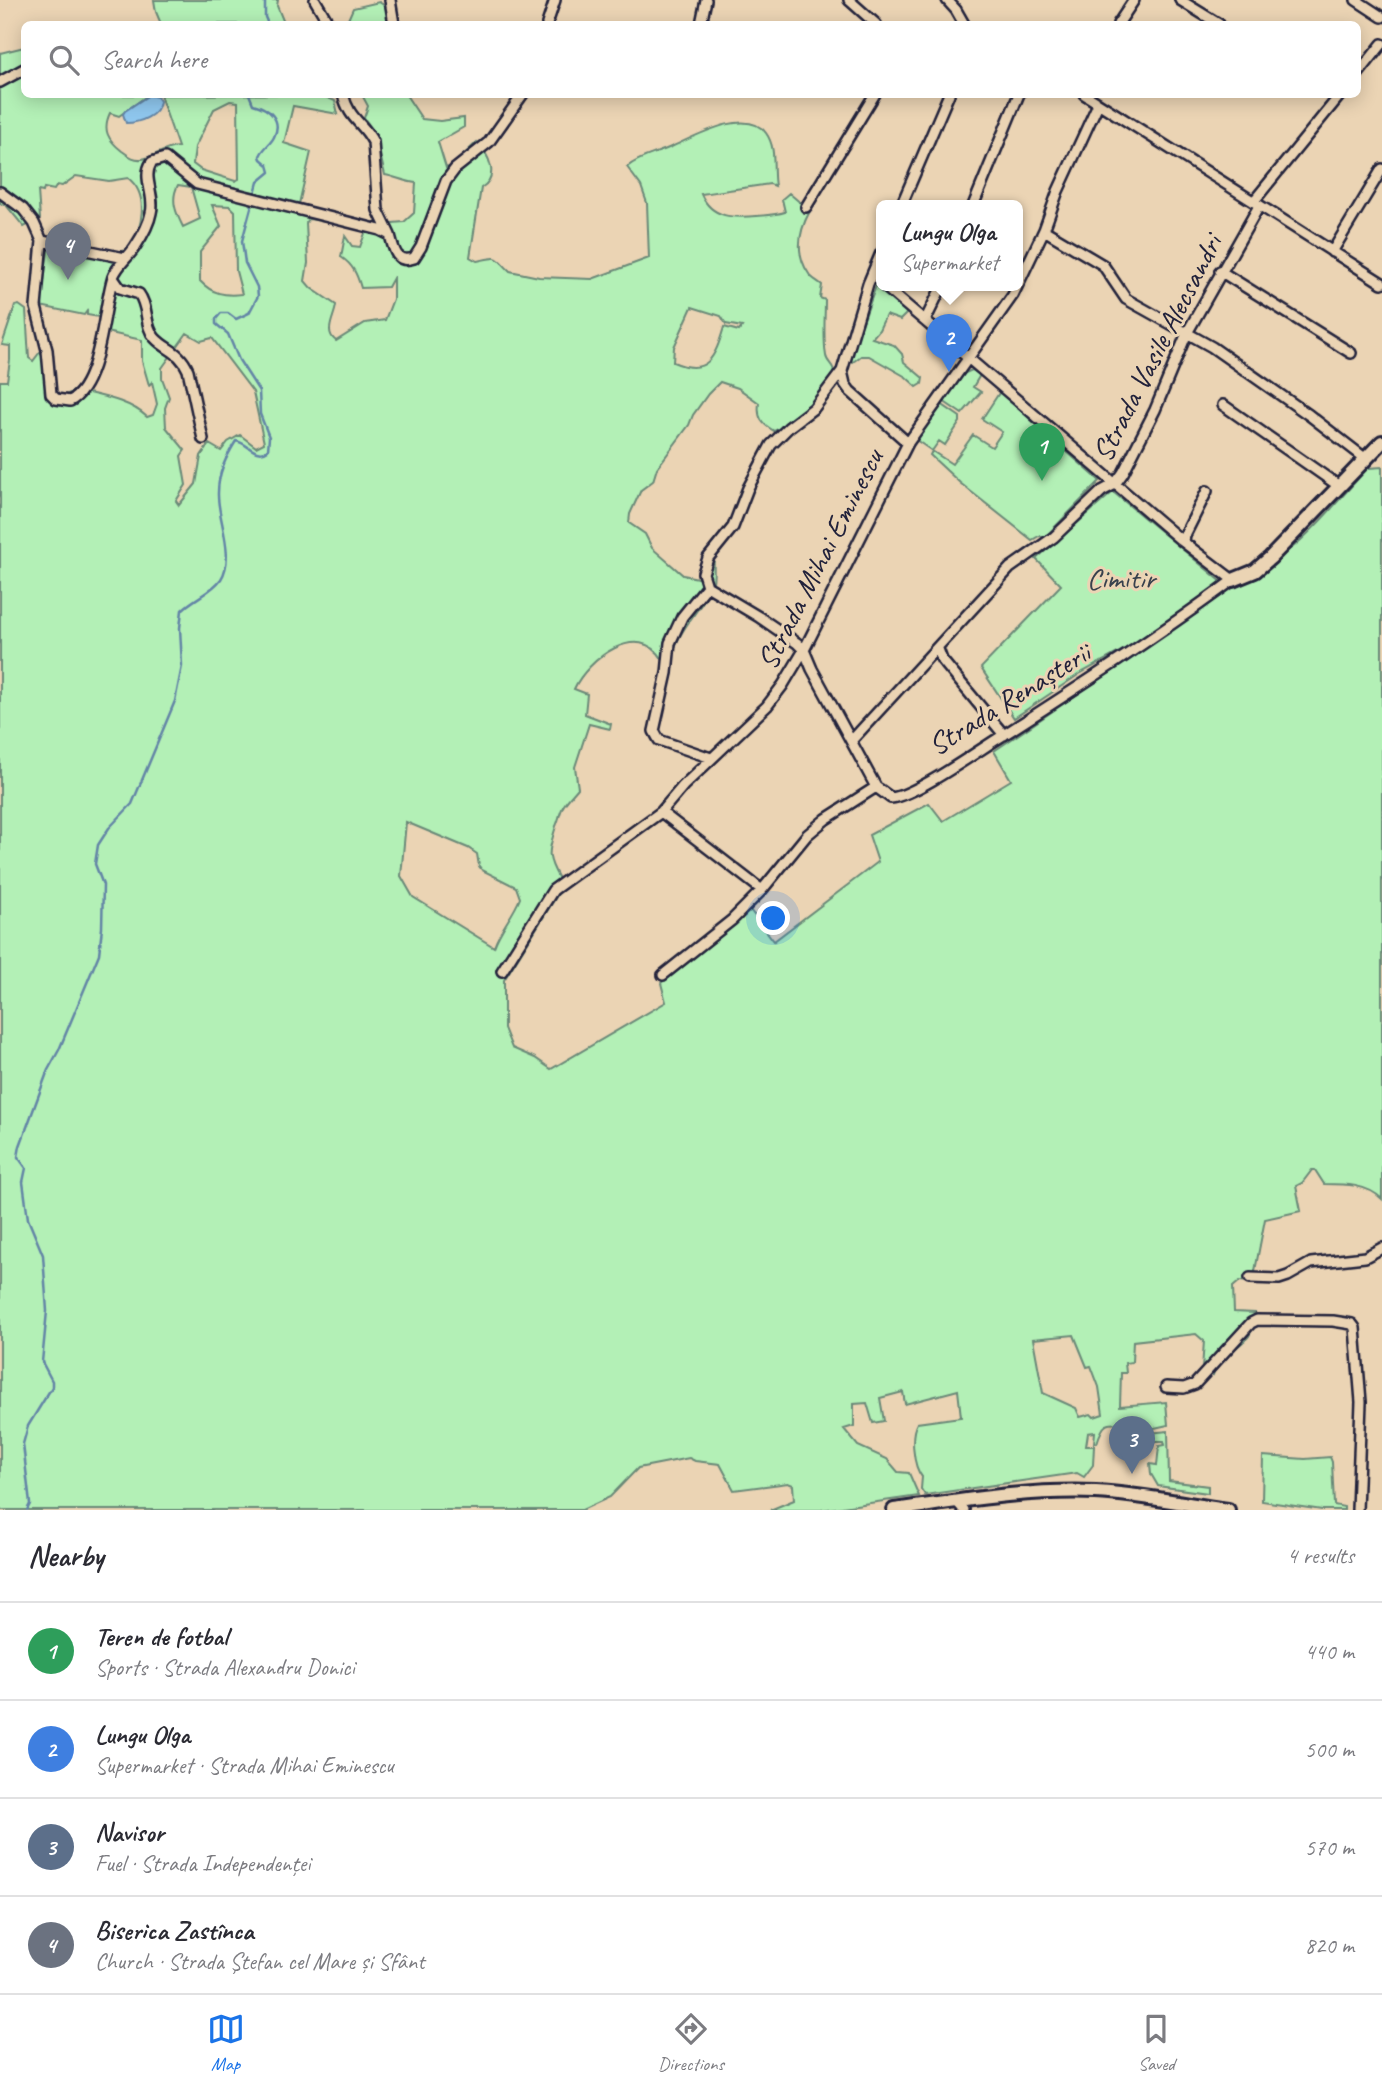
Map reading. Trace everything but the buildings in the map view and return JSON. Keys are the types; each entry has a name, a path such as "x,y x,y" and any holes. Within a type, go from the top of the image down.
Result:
{"main road":[{"name":"Strada Renașterii","path":"1233,580 1255,570 1270,558 1382,442"},
{"path":"894,1510 960,1506 1025,1494 1098,1492 1228,1510"}],"street":[{"path":"315,0 327,21"},
{"path":"390,0 394,21"},
{"path":"548,21 555,0"},
{"path":"702,21 706,0"},
{"path":"849,0 873,21"},
{"path":"947,0 962,21"},
{"path":"1120,21 1134,0"},
{"path":"1180,0 1214,21"},
{"path":"1356,0 1382,17"},
{"path":"1361,69 1382,44"},
{"path":"0,82 21,71"},
{"path":"344,98 351,117 370,135 373,142 378,210 395,253 399,258 408,260 414,258 421,247 446,181 455,169 489,142 520,98"},
{"path":"806,207 873,98"},
{"path":"904,200 947,98"},
{"path":"975,200 1017,98"},
{"path":"1090,98 1382,283"},
{"name":"Strada Vasile Alecsandri","path":"852,740 1010,568 1054,537 1102,491 1115,484 1155,411 1187,333 1256,203 1335,98"},
{"name":"Strada Mihai Eminescu","path":"1023,274 1098,104"},
{"path":"0,192 23,209 34,223 42,241 36,307 47,350 51,394 56,399 69,401 82,391 104,328 113,278 134,249 151,214 153,205 148,168 158,158 173,162 185,176 197,184 380,230 390,235"},
{"path":"1332,251 1382,170"},
{"path":"1044,230 1103,265 1126,299 1187,333 1266,384 1366,459"},
{"path":"42,241 103,251 125,258"},
{"path":"663,975 732,920 762,890 807,835 826,819 876,787 804,650 759,617 707,586 703,573 708,558 733,527 748,488 771,445 789,426 814,408 842,371 876,263"},
{"path":"874,267 876,276"},
{"path":"1220,271 1351,354"},
{"path":"113,278 120,288 139,294 146,306 150,330 155,338 183,359 203,439"},
{"path":"890,291 1182,541 1233,580"},
{"path":"925,321 940,291"},
{"name":"Strada Mihai Eminescu","path":"502,971 553,890 661,812 710,758 767,706 804,650 908,443 1015,291"},
{"path":"842,371 850,391 908,443"},
{"path":"1223,405 1339,486"},
{"path":"1182,541 1207,491"},
{"name":"Strada Renașterii","path":"876,787 891,798 898,797 965,760 1080,688 1233,580"},
{"path":"707,586 682,617 670,643 667,673 654,728 659,740 710,758"},
{"path":"938,649 942,660 1003,735"},
{"path":"794,666 812,669"},
{"path":"661,812 762,890"},
{"path":"1250,1278 1279,1279 1311,1263 1366,1257 1382,1248"},
{"path":"1166,1387 1184,1388 1195,1384 1251,1323 1257,1320 1333,1321 1352,1324 1355,1328 1361,1402 1357,1510"}],"green space":[{"path":"154,0 278,0 277,6 283,21 160,21"},
{"path":"379,2 385,6 389,21 347,21 353,8"},
{"path":"21,48 21,98 144,98 119,116 110,113 107,125 113,143 136,159 178,147 161,98 328,98 335,101 338,114 293,106 284,143 311,152 299,204 326,212 327,222 309,219 306,223 308,263 305,281 336,305 330,333 336,341 365,323 385,320 393,299 393,278 388,287 361,288 354,270 341,257 345,236 352,246 360,247 368,225 404,222 414,213 416,183 385,175 375,133 364,118 368,106 364,98 408,98 422,119 440,121 464,118 464,127 438,142 446,168 452,166 477,142 491,166 490,178 481,188 470,257 477,261 497,258 510,271 539,277 592,279 649,258 647,203 641,186 627,167 632,163 719,126 746,123 757,125 766,133 773,152 775,186 770,184 701,194 711,208 724,215 740,217 785,212 782,199 789,193 810,211 801,234 800,251 809,274 822,285 820,298 825,300 826,356 834,372 830,383 818,399 791,422 774,431 761,420 759,403 738,388 720,382 708,394 657,468 653,481 641,490 630,514 629,523 645,534 652,548 683,575 698,578 704,554 714,558 713,580 707,596 683,631 671,662 663,660 653,648 641,643 628,644 614,648 590,666 574,689 587,694 585,714 611,724 610,729 589,724 575,767 578,788 563,807 552,841 550,858 555,871 559,879 564,877 570,883 558,894 504,980 504,1028 512,1048 551,1069 666,1002 661,983 750,910 774,941 878,862 869,835 929,803 943,821 1011,780 994,751 1293,547 1368,468 1382,467 1382,1199 1363,1188 1324,1184 1315,1170 1312,1170 1302,1183 1296,1186 1301,1211 1265,1219 1255,1271 1257,1283 1240,1281 1233,1287 1234,1312 1255,1313 1250,1334 1219,1363 1213,1375 1202,1369 1204,1341 1196,1334 1133,1341 1132,1362 1125,1363 1126,1373 1121,1373 1120,1406 1166,1402 1168,1425 1150,1429 1137,1427 1137,1421 1128,1420 1127,1425 1106,1425 1097,1443 1094,1443 1095,1432 1088,1433 1086,1446 1094,1446 1093,1465 1084,1477 1077,1473 925,1495 921,1489 922,1477 915,1458 915,1428 917,1423 961,1417 958,1390 905,1404 903,1392 880,1398 884,1421 873,1423 867,1403 854,1404 854,1426 844,1429 858,1446 887,1459 898,1472 909,1473 919,1496 821,1510 770,1510 794,1500 793,1485 788,1483 734,1490 720,1464 689,1458 638,1468 610,1497 582,1510 0,1510 0,381 7,381 10,346 2,345 15,306 19,305 26,310 29,358 33,361 40,352 45,355 51,402 76,390 132,406 147,417 153,415 157,404 152,382 149,385 142,361 142,340 97,330 99,317 87,315 87,311 84,315 40,306 48,251 54,247 93,255 96,258 130,249 142,212 135,185 128,178 109,181 76,176 62,186 57,185 54,190 44,188 43,192 38,191 40,219 24,227 6,205 0,204 0,53","holes":["230,101 238,102 239,179 235,181 201,170 193,164 195,147 214,109","178,185 191,187 200,219 183,227 176,212","212,205 230,206 235,211 236,271 242,294 219,293 200,281 200,252 221,226","692,307 721,316 726,324 742,327 739,331 724,327 713,355 702,365 694,367 673,362 674,347","187,333 201,341 212,338 253,392 264,443 256,447 240,435 228,442 221,451 209,444 201,456 196,484 179,505 176,501 186,485 181,456 185,450 166,427 165,408 169,397 162,378 162,368","406,822 468,848 477,854 482,870 516,887 520,898 494,947 413,897 401,876","1074,1335 1087,1367 1091,1366 1099,1387 1103,1414 1080,1417 1076,1408 1043,1393 1033,1339"]},
{"path":"876,286 876,291 886,291 909,311 900,320 886,315 872,338 894,345 902,354 904,362 923,378 922,384 917,387 906,377 869,356 849,361"},
{"path":"972,370 980,375 973,387 981,392 962,414 943,401 963,374"},
{"path":"1001,390 1100,481 1045,537 1039,536 1032,540 960,483 930,455 932,451 952,464 973,435 992,447 1002,432 982,419"},
{"path":"941,404 960,417 960,422 945,445 939,441 932,451 916,440"},
{"name":"Cimitir","path":"1113,492 1222,582 1136,643 1081,673 1014,718 981,668 1061,585 1036,559"},
{"path":"1168,1431 1169,1481 1208,1486 1208,1493 1158,1486 1151,1474 1150,1464 1157,1465 1159,1446 1165,1445 1164,1441 1149,1441 1149,1433"},
{"path":"1263,1456 1305,1459 1330,1457 1334,1505 1344,1507 1344,1510 1322,1510 1262,1501"}],"water":[{"path":"144,98 158,98 160,101 152,115 137,122 126,123 123,114"}],"waterway":[{"path":"265,0 267,21"},
{"path":"27,1510 30,1504 23,1444 28,1426 52,1387 52,1381 42,1362 47,1311 43,1255 28,1219 23,1182 26,1168 18,1157 20,1146 48,1070 99,954 103,885 95,864 98,845 109,828 132,804 175,701 182,666 182,610 217,584 225,569 226,548 218,503 219,479 223,466 236,441 256,452 268,450 269,437 260,414 259,391 239,360 228,334 216,324 221,313 228,313 236,319 249,313 258,296 257,287 245,263 242,241 258,182 270,172 260,156 274,137 277,125 273,115 253,104 251,98"}],"place":[{"name":"Biserica Zastînca","path":"68,280"},
{"name":"Lungu Olga","path":"949,372"},
{"name":"Teren de fotbal","path":"1042,481"},
{"name":"Navisor","path":"1132,1474"}]}
